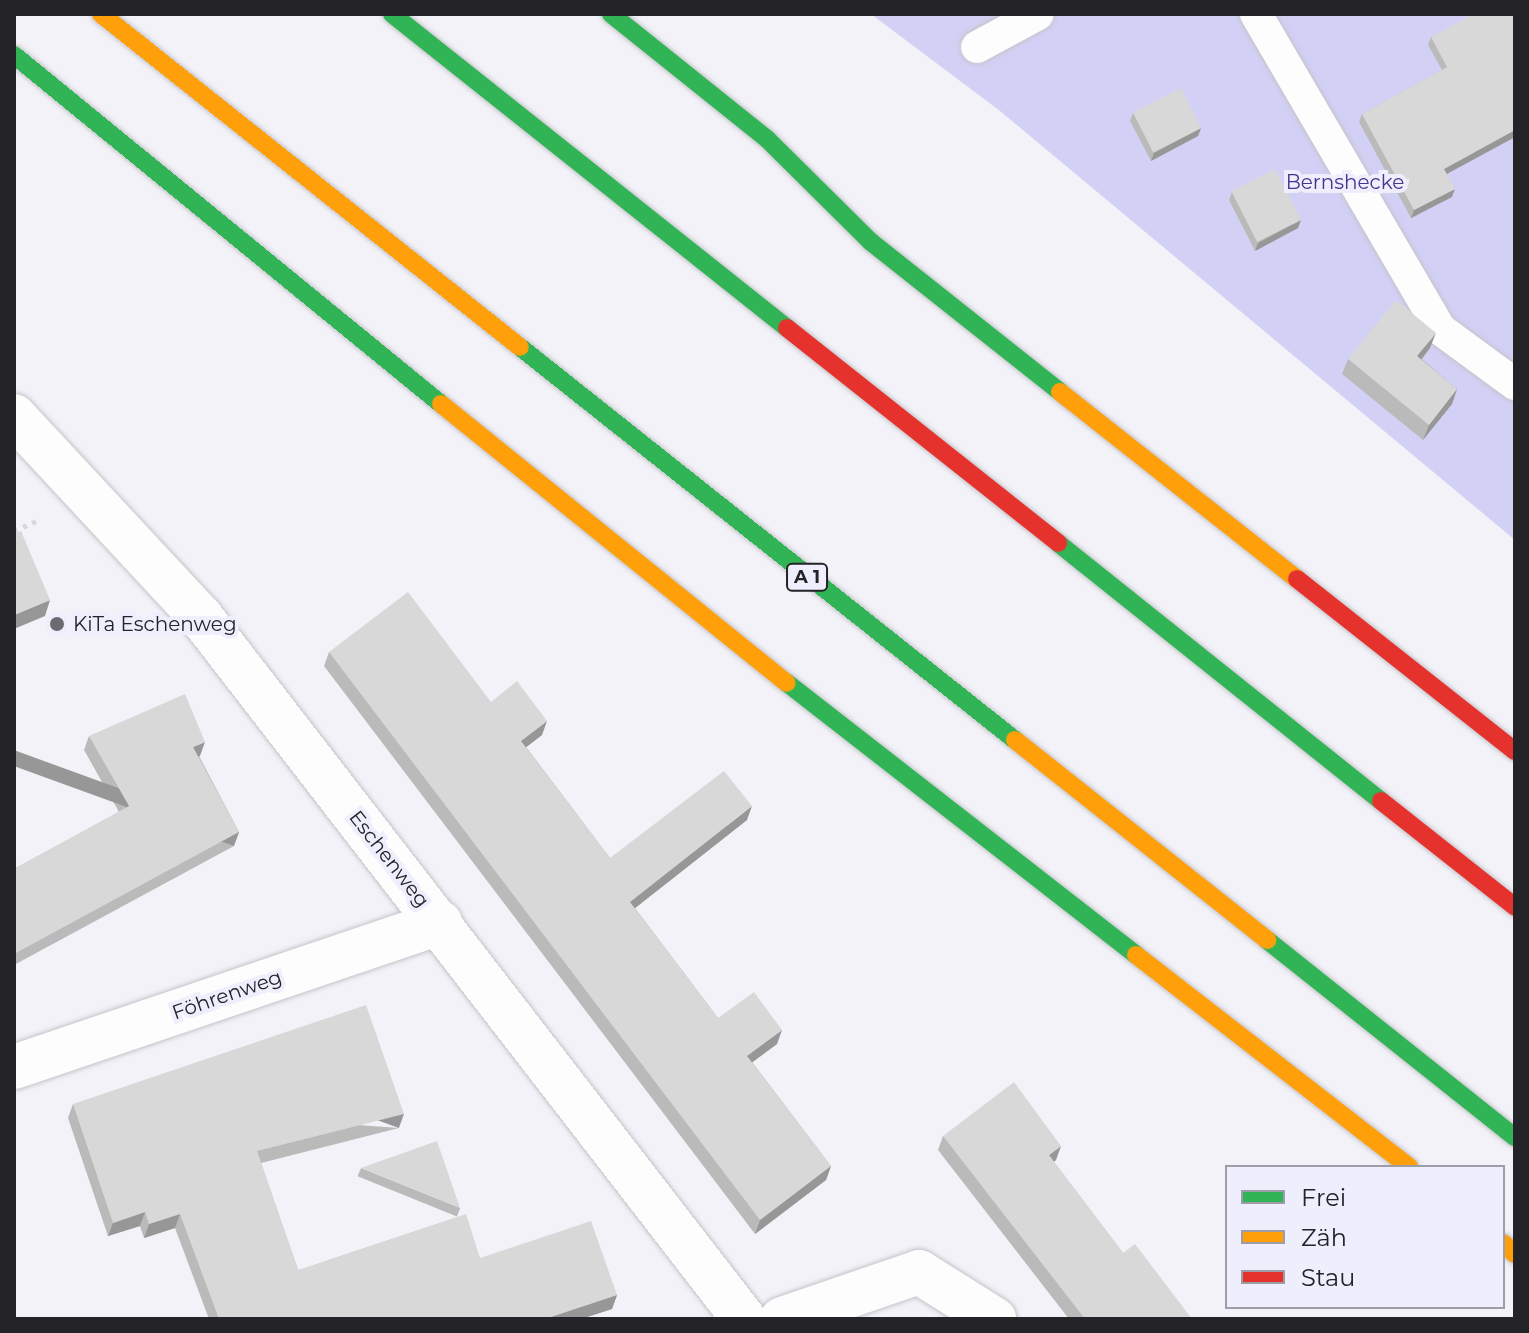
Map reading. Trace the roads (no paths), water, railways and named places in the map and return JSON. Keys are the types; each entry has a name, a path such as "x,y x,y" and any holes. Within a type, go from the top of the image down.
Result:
{"highway":[{"name":"A 1","path":"101,14 1515,1137"},
{"path":"392,14 1515,907"},
{"path":"611,14 767,139 871,242 1515,751"},
{"path":"14,55 675,596 1406,1165"}],"street":[{"name":"Eschenweg","path":"14,416 201,617 744,1319"},
{"name":"Föhrenweg","path":"14,1067 440,923"},
{"path":"782,1319 919,1272 994,1319"}],"lane":[{"path":"977,47 1038,14"},
{"path":"1256,14 1440,329 1515,384"}],"place":[{"name":"KiTa Eschenweg","path":"57,624"}],"park label":[{"name":"Bernshecke","path":"1345,182"}]}
